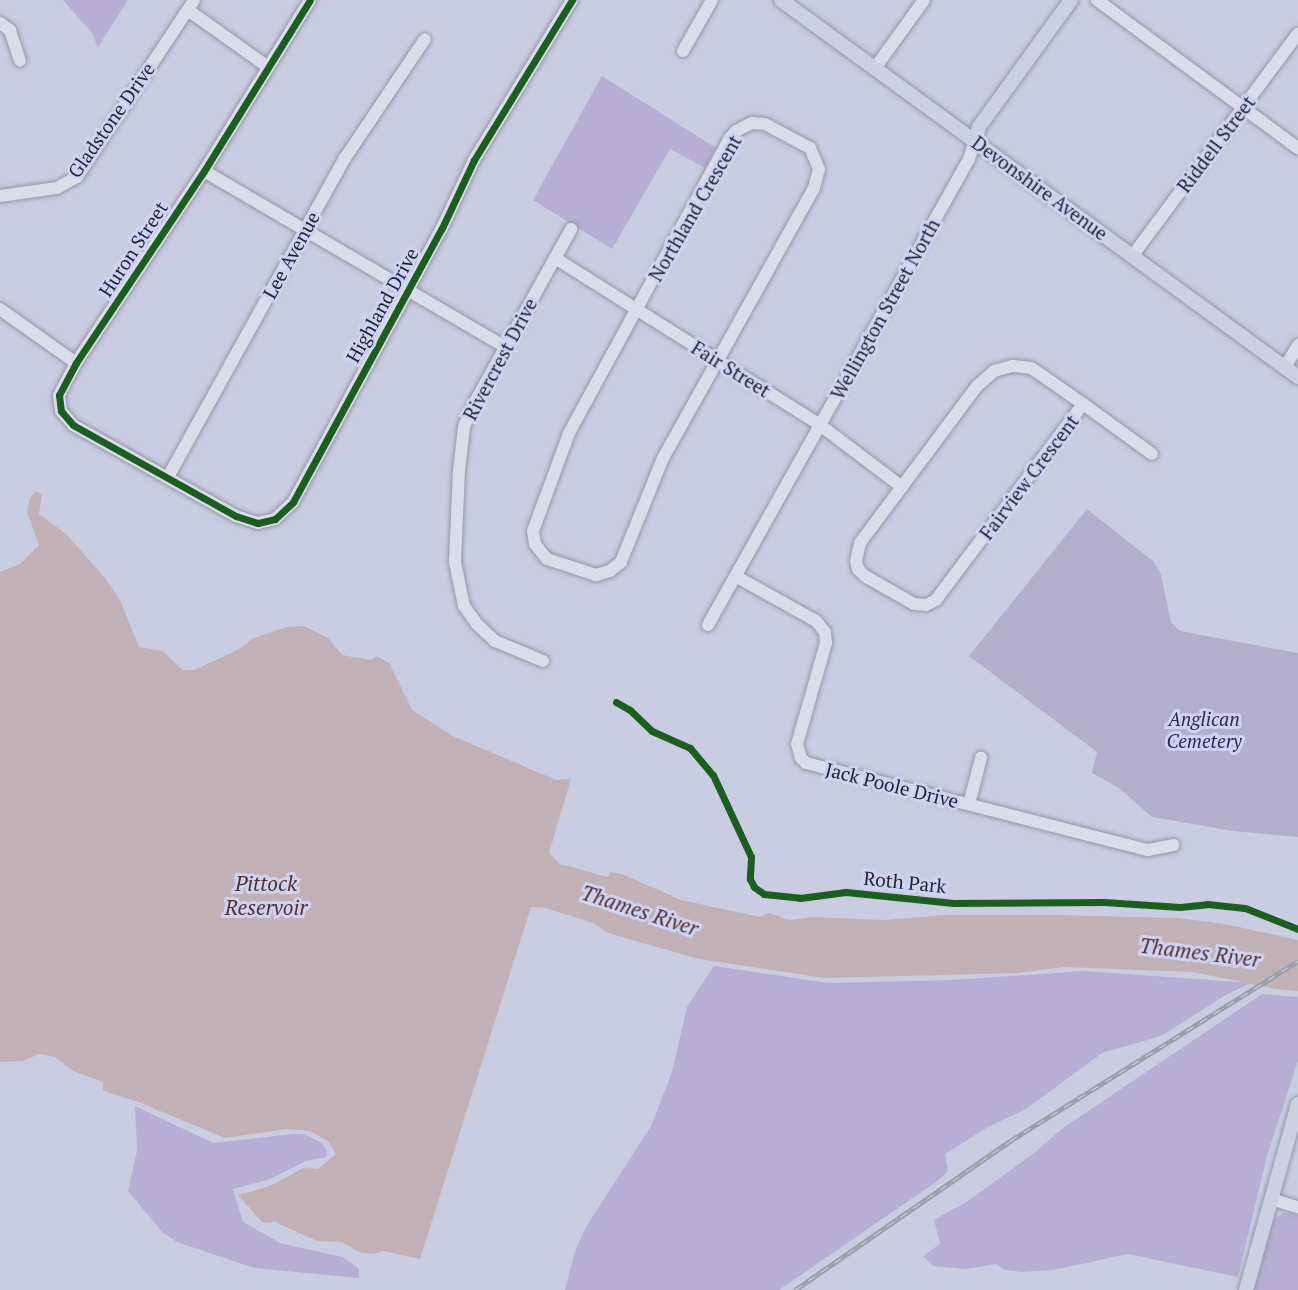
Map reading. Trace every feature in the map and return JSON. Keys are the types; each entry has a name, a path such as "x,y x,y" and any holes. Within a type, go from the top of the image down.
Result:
{"main road":[{"name":"Devonshire Avenue","path":"781,0 1298,377"},
{"name":"Wellington Street North","path":"975,141 979,127 1071,0"},
{"path":"1246,1290 1298,1104"}],"street":[{"name":"Huron Street","path":"168,477 73,425 66,418 59,396 76,363 204,171 310,0"},
{"name":"Highland Drive","path":"168,477 245,520 264,522 282,514 293,502 442,228 474,160 572,0"},
{"path":"683,51 712,0"},
{"path":"875,68 924,0"},
{"path":"1097,0 1298,148"},
{"path":"191,5 268,67"},
{"name":"Gladstone Drive","path":"0,196 57,188 76,177 191,5"},
{"path":"0,23 10,30 20,61"},
{"name":"Riddell Street","path":"1133,255 1298,34"},
{"name":"Lee Avenue","path":"168,477 345,158 425,39"},
{"name":"Northland Crescent","path":"752,123 765,124 810,148 819,169 814,188 717,361 655,475 621,562 610,571 596,575 547,559 535,544 534,526 569,433 736,131 752,123"},
{"name":"Wellington Street North","path":"708,625 969,159 975,141"},
{"path":"204,171 304,232 505,347"},
{"name":"Rivercrest Drive","path":"543,661 508,649 477,625 464,606 454,562 458,471 464,427 571,229"},
{"name":"Fair Street","path":"555,258 820,425 902,486"},
{"path":"0,309 76,363"},
{"path":"1285,367 1298,345"},
{"name":"Fairview Crescent","path":"1026,366 1083,404 938,598 926,605 910,602 864,576 856,561 860,543 976,386 991,372 1005,367 1026,366"},
{"path":"1083,404 1152,454"},
{"name":"Jack Poole Drive","path":"737,577 816,621 825,632 826,643 797,744 801,758 806,763 1148,850 1174,845"},
{"path":"970,804 981,758"},
{"path":"1271,1199 1298,1208"}],"shaded area":[{"path":"63,0 128,0 98,47 92,33"},
{"path":"602,76 716,148 705,168 670,149 612,249 533,200"},
{"path":"714,966 828,983 951,980 1085,971 1251,983 1226,995 1161,1036 1102,1053 1026,1109 988,1127 945,1154 948,1171 936,1182 779,1290 565,1290 575,1251 586,1227 651,1126 672,1072 687,1007"},
{"path":"1262,994 1298,997 1298,1061 1267,1156 1238,1277 1128,1254 1053,1270 1022,1272 1005,1270 996,1264 965,1269 933,1266 923,1256 940,1244 934,1220 968,1201 1034,1153 1063,1128"},
{"path":"135,1106 213,1143 304,1134 322,1143 327,1151 326,1157 306,1161 270,1179 233,1189 243,1222 280,1243 342,1257 359,1269 359,1278 254,1268 177,1242 163,1233 128,1191 137,1151"},
{"path":"1283,1213 1298,1215 1298,1290 1254,1290 1273,1220"}],"green space":[{"name":"Anglican Cemetery","path":"1087,509 1154,562 1161,575 1171,622 1180,631 1298,653 1298,837 1233,831 1152,817 1119,788 1092,773 1097,752 969,656"}],"water":[{"name":"Pittock Reservoir","path":"36,491 42,495 39,514 66,534 105,578 120,600 139,647 162,651 183,670 194,670 240,649 253,638 287,627 304,626 328,638 342,655 371,660 377,656 389,663 412,710 453,736 556,780 571,779 549,853 560,864 608,877 610,872 622,874 681,900 760,917 769,913 790,920 812,917 884,920 947,915 1052,915 1178,918 1225,924 1298,940 1298,991 1193,972 1064,967 1018,973 825,978 699,959 608,933 593,923 546,908 531,907 420,1259 384,1251 374,1254 359,1252 342,1242 317,1241 275,1222 263,1223 238,1195 270,1186 303,1168 318,1169 336,1154 328,1141 310,1131 287,1129 225,1138 136,1101 109,1093 103,1090 103,1082 73,1071 55,1057 39,1054 23,1061 0,1062 0,572 20,564 39,545 27,512 30,498"}],"railway":[{"path":"795,1290 1010,1141 1298,961"}],"cycle path":[{"path":"310,0 204,171 76,363 59,395 61,411 73,425 236,516 258,523 275,519 293,502 442,228 474,160 572,0"},
{"name":"Roth Park","path":"616,702 630,710 652,731 690,748 713,775 751,857 750,879 754,887 764,894 800,898 846,892 953,903 1104,902 1180,907 1207,904 1245,908 1298,929"}],"water label":[{"name":"Thames River","path":"640,910"},
{"name":"Thames River","path":"1200,952"}]}
